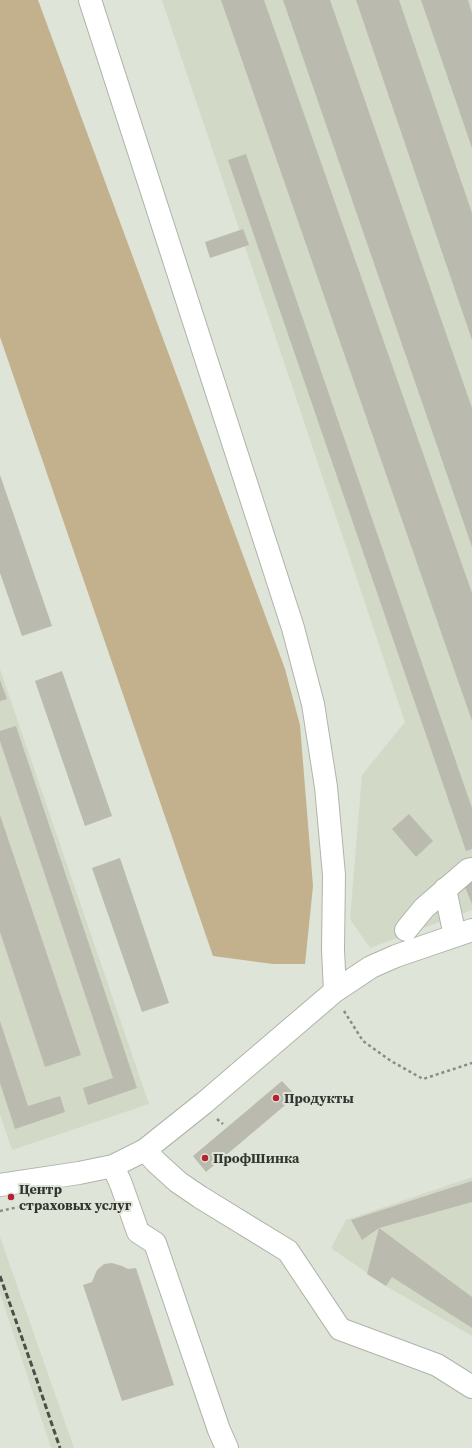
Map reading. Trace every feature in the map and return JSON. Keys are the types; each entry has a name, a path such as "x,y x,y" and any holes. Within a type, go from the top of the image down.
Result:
{"street":[{"path":"90,0 293,628 313,704 326,787 334,875 333,950 335,991"},
{"path":"406,930 424,908 468,870 472,869"},
{"path":"0,1185 79,1174 113,1166 145,1150 204,1103 335,991 371,967 396,956 464,933 445,889"},
{"path":"145,1150 178,1182 288,1251 340,1329 437,1365 472,1387"},
{"path":"113,1166 138,1232 155,1243 226,1448"}],"path":[{"path":"335,991 344,1010 363,1041 391,1061 423,1079 472,1063"}],"shaded area":[{"path":"0,0 38,0 285,669 300,725 313,886 305,964 273,964 213,956 0,337"},
{"path":"162,0 472,0 472,910 370,948 350,919 362,775 405,722"},
{"path":"0,669 149,1104 12,1150 0,1114"},
{"path":"472,1177 472,1336 386,1286 331,1248 346,1220"},
{"path":"0,1237 74,1448 51,1448 0,1293"}],"building":[{"path":"221,0 264,0 472,593 472,721"},
{"path":"283,0 330,0 472,408 472,547"},
{"path":"356,0 399,0 472,213 472,340"},
{"path":"421,0 468,0 472,13 472,148"},
{"path":"246,154 472,808 472,849 466,851 228,160"},
{"path":"243,229 249,245 210,258 205,242"},
{"path":"0,475 52,626 22,636 0,573"},
{"path":"62,671 112,816 85,826 35,681"},
{"path":"0,680 7,699 0,701"},
{"path":"16,726 137,1088 88,1105 83,1088 113,1078 0,741 0,731"},
{"path":"409,814 433,841 416,857 392,829"},
{"path":"0,815 81,1055 45,1067 0,932"},
{"path":"120,858 169,1003 142,1012 92,868"},
{"path":"472,878 472,904 463,882"},
{"path":"0,1021 28,1106 60,1096 65,1112 15,1129 0,1083"},
{"path":"282,1081 296,1096 206,1172 193,1156"},
{"path":"472,1181 472,1202 379,1228 362,1240 351,1220"},
{"path":"379,1228 472,1297 472,1328 392,1277 386,1286 367,1274"},
{"path":"112,1263 128,1269 136,1268 174,1385 122,1401 83,1285 92,1282 97,1270 104,1264"}],"railway":[{"path":"0,1276 60,1448"}],"place":[{"name":"Продукты","path":"276,1098"},
{"name":"ПрофШинка","path":"205,1158"},
{"name":"Центр страховых услуг","path":"11,1197"}]}
